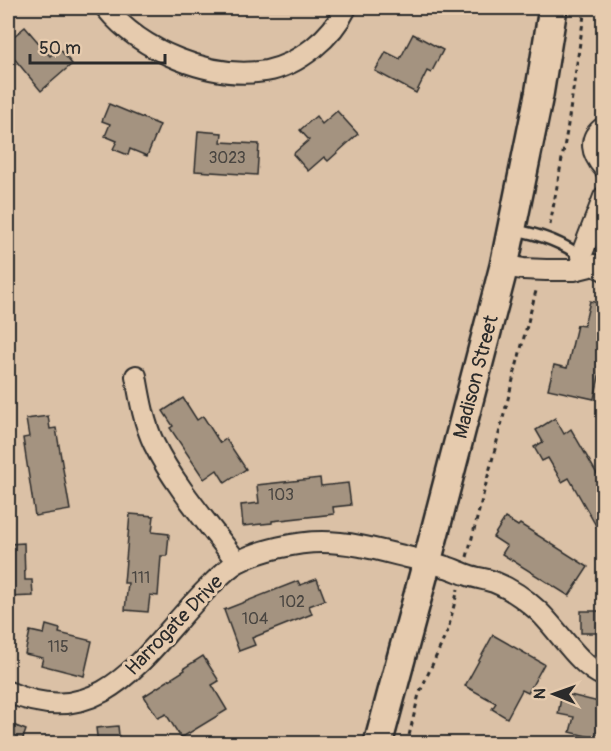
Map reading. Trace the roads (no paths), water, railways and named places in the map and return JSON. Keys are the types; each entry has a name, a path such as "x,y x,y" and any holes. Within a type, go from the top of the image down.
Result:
{"street":[{"path":"106,8 134,34 170,55 194,65 218,71 242,73 267,71 301,57 323,40 346,8"},
{"name":"Madison Street","path":"378,744 504,266 540,95 553,8"},
{"path":"603,127 596,134 593,143 597,161 603,168"},
{"path":"504,266 523,269 574,270 593,264 603,197"},
{"name":"Harrogate Drive","path":"136,376 142,410 154,444 191,502 237,562"},
{"name":"Harrogate Drive","path":"8,692 25,700 51,703 86,699 113,686 140,663 200,596 237,562 290,545 321,542 363,546 447,567 494,582 517,594 542,614 578,656 603,676"}],"lane":[{"path":"512,230 532,233 547,239 573,250 593,264"}]}
